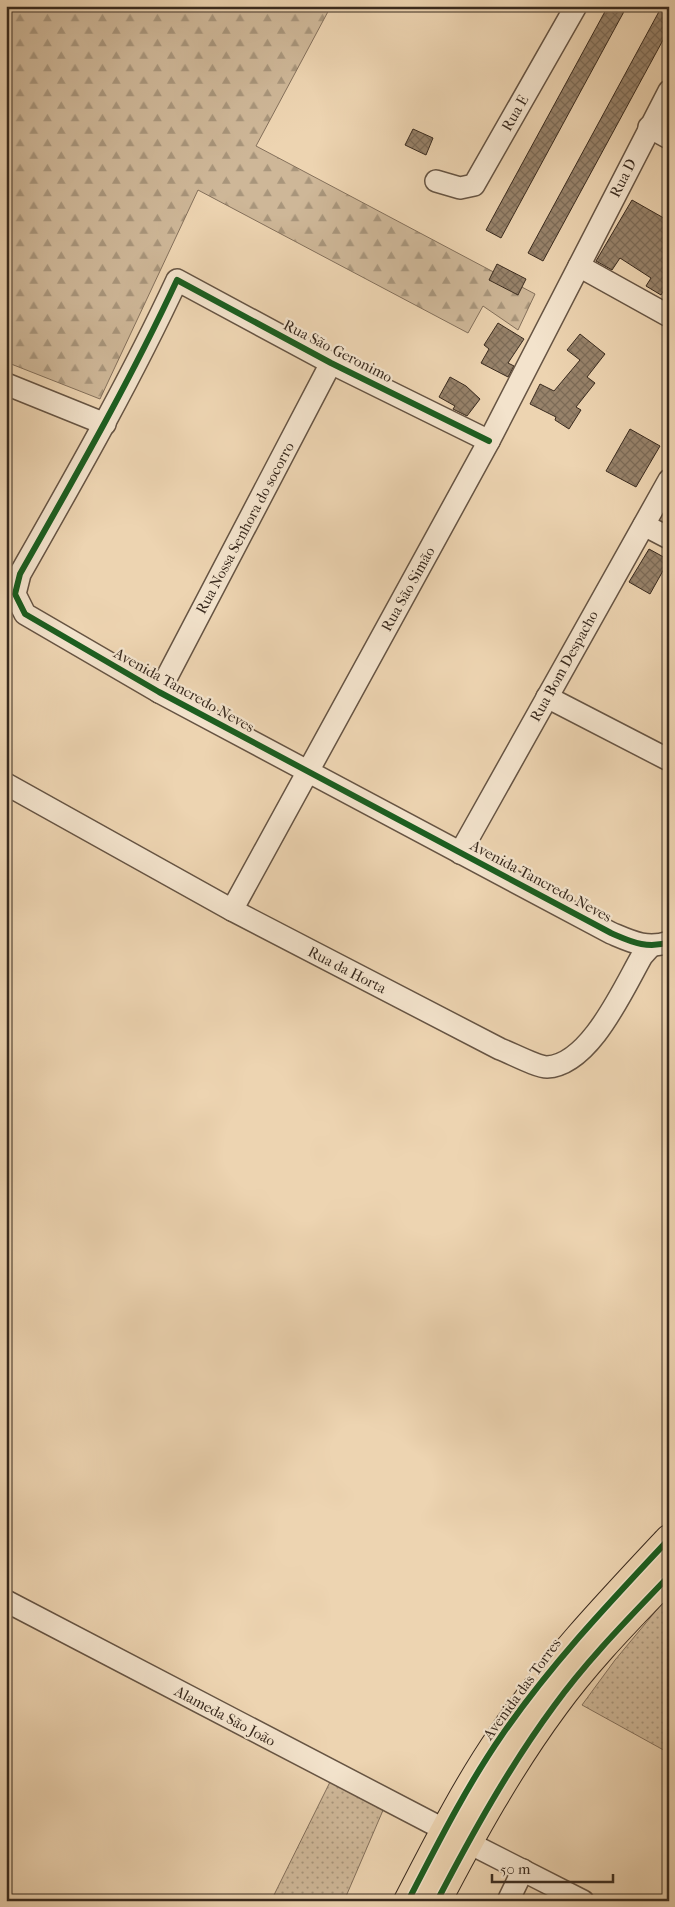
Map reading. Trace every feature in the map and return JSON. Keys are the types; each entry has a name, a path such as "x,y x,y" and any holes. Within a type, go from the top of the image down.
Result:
{"main road":[{"name":"Avenida das Torres","path":"437,1901 456,1836 500,1737 573,1641 669,1539"},
{"name":"Avenida das Torres","path":"408,1901 522,1751 554,1705 592,1658 669,1576"}],"street":[{"name":"Rua E","path":"436,181 460,188 474,186 576,6"},
{"name":"Rua D","path":"579,266 669,91"},
{"path":"649,127 669,138"},
{"path":"579,266 669,316"},
{"name":"Rua São Simão","path":"232,910 489,441 579,266"},
{"name":"Rua São Geronimo","path":"177,280 331,363 489,441"},
{"name":"Avenida Tancredo Neves","path":"177,280 143,354 106,424 20,574 15,594 25,614 159,692 610,933 638,945 660,944"},
{"name":"Rua Nossa Senhora do socorro","path":"159,692 331,363"},
{"path":"6,384 106,424"},
{"name":"Rua Bom Despacho","path":"460,853 669,480"},
{"path":"644,525 669,538"},
{"path":"547,697 669,760"},
{"name":"Rua da Horta","path":"6,784 232,910 500,1049 546,1067 571,1060 590,1041 612,1008 642,956 660,944"},
{"name":"Alameda São João","path":"6,1601 583,1901"},
{"path":"508,1901 523,1870"}],"green space":[{"path":"6,6 331,6 256,146 535,294 518,330 483,306 468,333 198,190 100,399 6,362"},
{"path":"665,1600 669,1603 669,1753 582,1705 615,1660"},
{"path":"330,1782 384,1808 344,1901 271,1901"}],"building":[{"path":"608,6 627,6 501,238 486,230"},
{"path":"662,6 669,6 669,29 543,261 528,253"},
{"path":"413,129 433,138 426,155 405,145"},
{"path":"632,200 669,221 669,282 661,295 646,286 651,278 620,258 612,270 596,261"},
{"path":"497,264 526,279 518,295 489,280"},
{"path":"498,323 524,339 508,363 514,366 508,377 481,363 489,349 484,345"},
{"path":"580,334 605,354 587,377 595,383 576,407 581,410 569,429 555,420 556,417 530,404 540,384 554,391 580,360 567,350"},
{"path":"450,377 466,386 480,399 467,416 453,409 455,406 439,397"},
{"path":"630,429 660,446 636,487 606,471"},
{"path":"649,549 669,560 650,594 629,582"}],"cycle path":[{"path":"489,441 331,363 177,280 121,392 20,574 15,594 25,614 159,692 611,933 639,944 653,945 669,942"},
{"path":"408,1901 464,1796 502,1735 561,1658 669,1539"},
{"path":"437,1901 492,1801 537,1729 595,1655 669,1576"}]}
